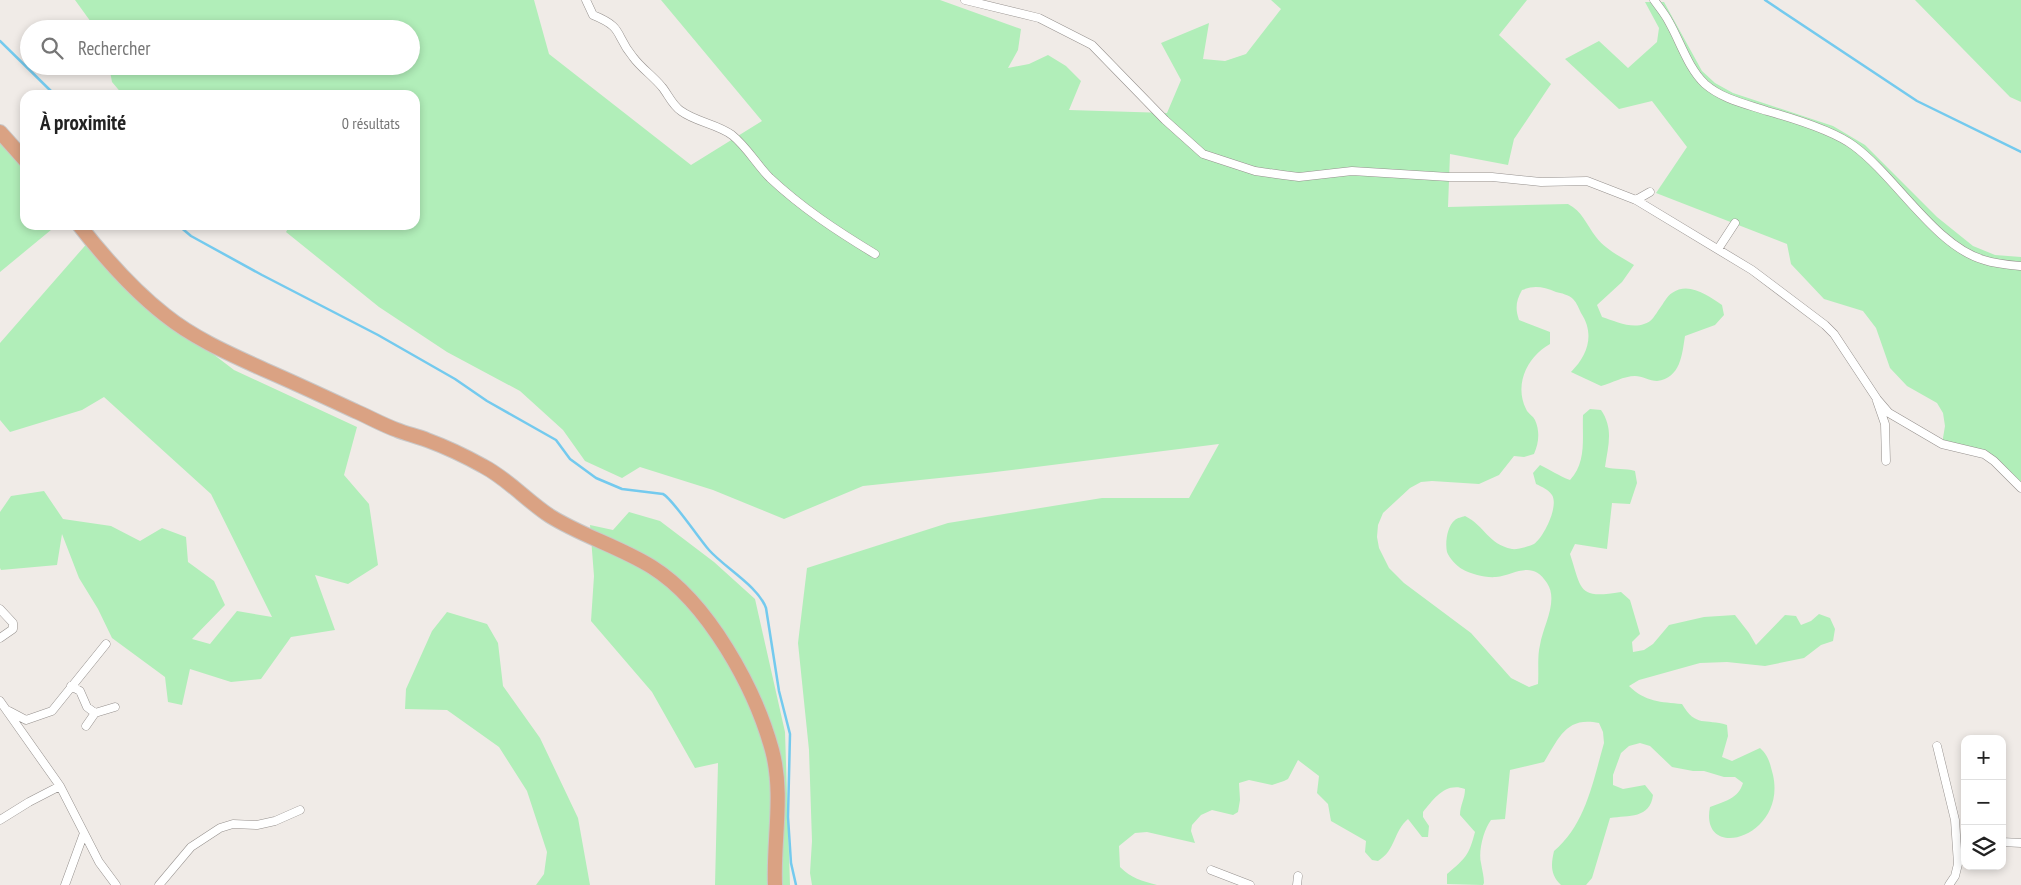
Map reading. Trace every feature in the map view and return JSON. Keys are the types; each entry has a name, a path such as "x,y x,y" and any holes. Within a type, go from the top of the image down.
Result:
{"highway":[{"path":"0,132 20,154"},
{"path":"82,230 130,282 164,314 189,332 220,349 396,430 427,440 486,467 550,516 634,556 675,584 696,605 714,630 758,707 775,764 777,816 774,864 775,885"}],"street":[{"path":"586,0 593,15 607,20 618,30 624,45 633,58 655,79 680,111 717,126 731,135 770,177 811,213 830,227 875,254"},
{"path":"965,0 1039,18 1092,45 1165,120 1203,154 1255,171 1299,176 1352,171 1449,177 1492,177 1540,182 1587,181 1636,200 1752,270 1825,325 1844,348 1876,399 1889,414 1942,444 1984,454 1991,458 2021,488"},
{"path":"1654,0 1668,19 1692,65 1706,84 1720,94 1742,104 1822,131 1854,146 1893,183 1930,223 1963,250 1982,260 2021,266"},
{"path":"1636,200 1650,192"},
{"path":"1718,249 1735,223"},
{"path":"1876,399 1885,424 1886,461"},
{"path":"0,609 13,623 13,629 0,638"},
{"path":"7,710 26,720 44,716 52,711 106,644"},
{"path":"71,686 80,691 87,707 95,713"},
{"path":"0,701 60,786 100,862 116,885"},
{"path":"86,726 95,713 116,707"},
{"path":"1937,746 1955,820 1958,864 1955,876 1949,885"},
{"path":"0,820 28,802 60,786"},
{"path":"159,885 191,847 220,828 233,824 257,825 282,820 300,810"},
{"path":"1955,820 1961,820"},
{"path":"65,885 84,833"},
{"path":"2006,842 2021,842"},
{"path":"1211,870 1250,885"},
{"path":"1297,885 1298,876"}],"green space":[{"path":"75,0 534,0 549,54 691,165 762,121 661,0 940,0 1021,29 1018,50 1008,68 1029,64 1048,55 1066,66 1081,81 1069,110 1167,113 1181,80 1161,43 1209,23 1203,59 1225,61 1246,54 1281,9 1271,0 1527,0 1499,35 1551,84 1514,139 1508,165 1450,154 1448,207 1568,204 1580,214 1604,246 1634,265 1622,282 1597,305 1602,317 1634,326 1644,324 1653,318 1670,294 1685,289 1698,291 1722,305 1724,315 1715,325 1685,336 1679,364 1676,370 1665,379 1657,381 1631,376 1601,386 1571,372 1582,359 1588,344 1588,329 1577,304 1567,295 1543,288 1535,287 1522,290 1517,305 1519,320 1550,332 1550,344 1535,356 1529,364 1522,382 1523,401 1538,428 1538,441 1534,454 1524,457 1514,456 1499,475 1479,484 1432,481 1421,482 1410,488 1383,513 1378,525 1377,537 1379,548 1389,568 1404,583 1471,633 1511,678 1529,687 1538,684 1539,650 1551,606 1550,590 1547,583 1541,576 1529,570 1496,577 1478,575 1466,571 1460,568 1448,554 1446,548 1447,535 1452,523 1465,516 1504,547 1517,549 1534,544 1546,528 1554,506 1554,500 1549,491 1536,484 1533,473 1540,465 1570,480 1581,458 1583,415 1590,409 1601,410 1608,424 1609,431 1605,467 1635,471 1637,483 1630,504 1612,503 1607,549 1575,544 1570,554 1577,577 1584,590 1597,594 1621,592 1630,600 1640,634 1632,642 1633,652 1644,650 1653,644 1669,625 1704,617 1735,615 1756,645 1785,615 1796,616 1801,625 1811,621 1819,614 1830,618 1835,629 1833,641 1821,645 1804,658 1765,666 1727,662 1700,663 1639,680 1629,686 1647,698 1660,702 1682,704 1687,712 1702,721 1727,725 1728,736 1722,757 1732,761 1760,748 1767,757 1773,775 1774,797 1768,814 1756,828 1743,836 1729,838 1717,834 1710,824 1710,807 1734,796 1738,793 1743,783 1735,777 1724,777 1704,771 1672,767 1650,746 1640,743 1629,746 1621,753 1613,775 1613,785 1623,789 1645,785 1653,795 1651,803 1648,808 1638,814 1610,818 1592,878 1586,885 1561,885 1557,881 1552,869 1554,851 1574,828 1581,815 1592,787 1604,743 1603,732 1599,723 1588,722 1571,726 1565,731 1559,737 1544,762 1510,770 1505,819 1491,820 1482,840 1480,858 1484,878 1483,885 1447,884 1447,874 1466,856 1475,832 1460,815 1465,789 1458,787 1446,790 1436,797 1423,812 1423,817 1429,826 1428,837 1422,837 1408,819 1403,824 1384,857 1378,861 1372,860 1365,852 1366,841 1331,821 1328,804 1317,793 1319,776 1298,760 1288,779 1284,781 1272,785 1249,780 1239,783 1240,800 1238,812 1233,815 1212,810 1201,815 1192,825 1191,831 1195,843 1147,832 1135,833 1119,846 1120,867 1137,879 1157,885 812,885 810,873 812,841 809,750 798,643 807,568 948,523 1102,498 1189,498 1219,444 987,473 863,486 784,519 713,490 640,467 622,478 585,461 563,430 520,391 447,352 379,307 286,232 287,230 420,230 420,90 119,90 112,82 111,75 420,75 420,20 89,20"},
{"path":"1915,0 2021,0 2021,102 2010,97"},
{"path":"1645,2 1664,2 1702,71 1715,83 1733,93 1833,126 1865,145 1937,217 1973,246 1995,255 2021,257 2021,488 1994,461 1942,444 1945,426 1943,413 1937,403 1907,386 1890,368 1876,328 1863,311 1824,299 1791,264 1787,244 1656,193 1687,147 1652,101 1619,109 1565,59 1599,41 1628,68 1657,42 1659,28"},
{"path":"0,132 20,154 20,230 51,230 0,272"},
{"path":"90,240 162,315 234,370 357,427 344,475 369,504 378,565 348,584 315,575 335,630 291,637 261,679 231,682 190,669 182,705 168,702 165,677 112,638 98,609 79,578 62,534 57,565 1,570 0,568 0,512 11,496 44,491 63,519 111,526 140,541 162,528 186,537 188,562 214,581 225,605 192,639 210,644 237,611 272,617 211,494 104,397 82,410 10,432 0,420 0,343"},
{"path":"629,512 660,521 714,562 755,599 785,732 790,885 715,885 718,763 695,768 652,692 591,621 594,576 590,525 613,530"},
{"path":"447,612 487,624 498,643 503,686 540,738 578,818 590,885 536,885 544,874 547,852 527,791 499,747 447,710 405,709 406,689 432,631"}],"waterway":[{"path":"1765,0 1917,101 2021,152"},
{"path":"0,41 20,61"},
{"path":"35,75 50,90"},
{"path":"184,230 191,236 378,335 455,379 487,401 556,440 570,459 596,478 622,489 663,494 673,503 709,550 756,592 766,608 779,691 790,734 788,817 791,863 796,885"}]}
